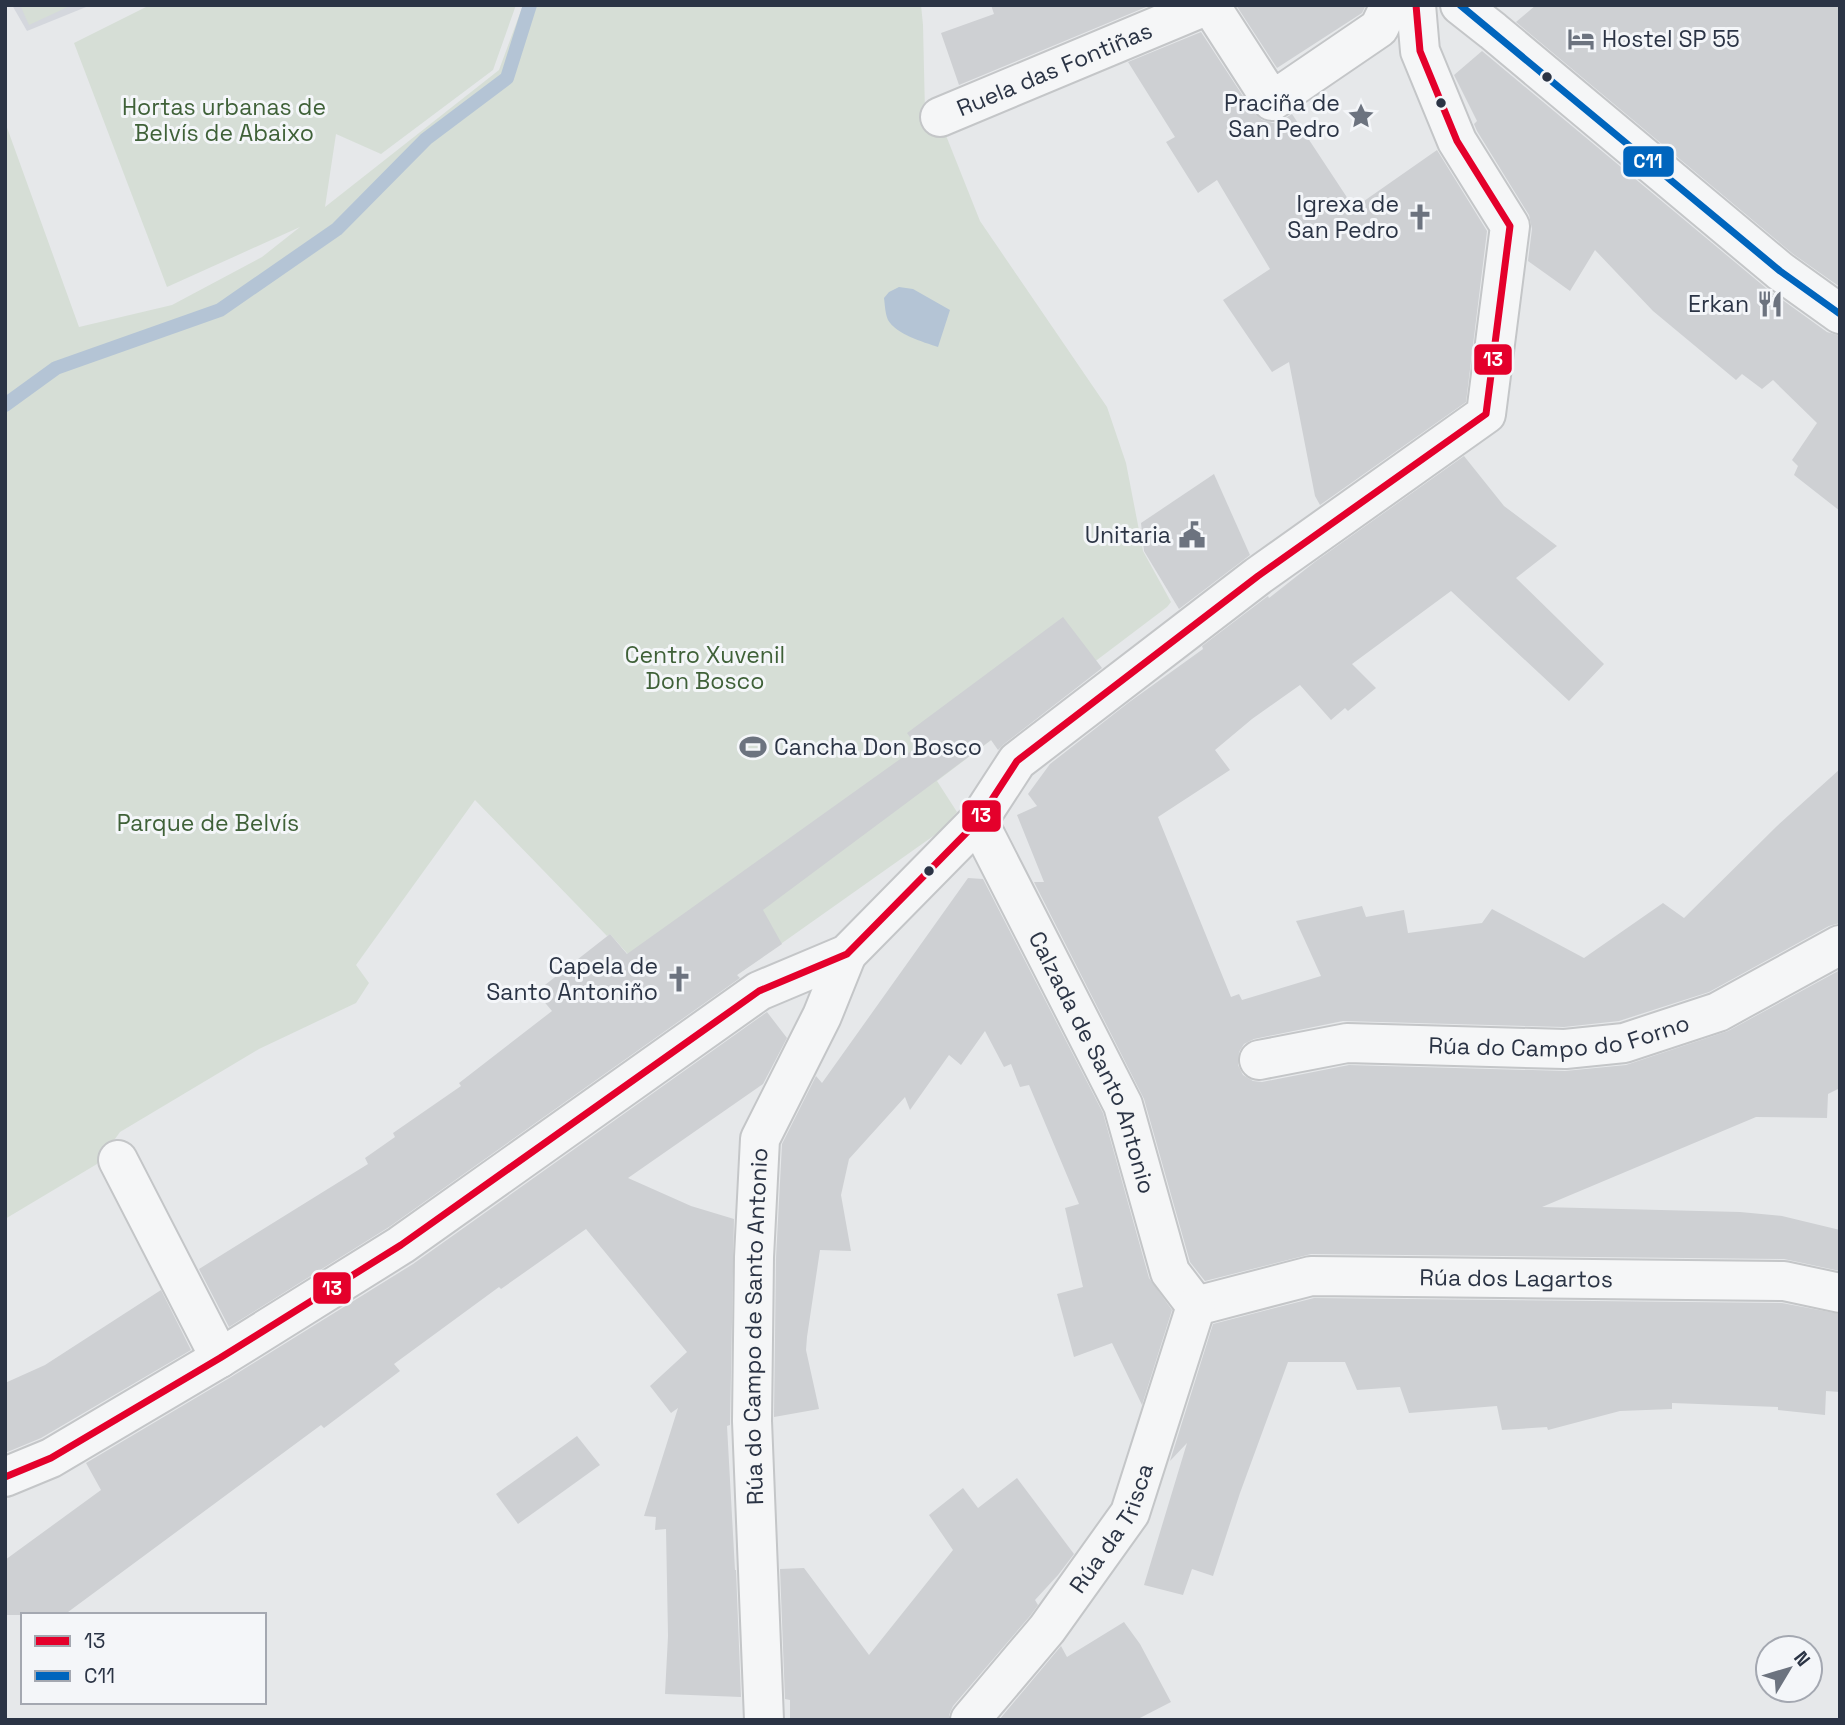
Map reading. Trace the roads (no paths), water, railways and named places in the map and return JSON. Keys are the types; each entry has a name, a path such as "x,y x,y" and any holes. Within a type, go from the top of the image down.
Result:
{"street":[{"name":"Ruela das Fontiñas","path":"940,117 1209,5 1272,101 1379,28 1390,5"},
{"path":"5,1477 51,1458 220,1358 401,1245 759,991 847,954 978,821 1017,761 1258,576 1486,414 1510,226 1457,141 1420,51 1416,5"},
{"path":"1460,5 1780,271 1840,314"},
{"name":"Calzada de Santo Antonio","path":"978,821 1123,1105 1170,1272 1196,1306"},
{"name":"Rúa do Campo do Forno","path":"1259,1060 1347,1043 1565,1049 1624,1043 1718,1012 1840,944"},
{"name":"Rúa do Campo de Santo Antonio","path":"764,1720 752,1421 754,1257 760,1139 822,1016 847,954"},
{"path":"118,1160 220,1358"},
{"name":"Rúa dos Lagartos","path":"1196,1306 1311,1276 1784,1281 1840,1293"},
{"name":"Rúa da Trisca","path":"970,1720 1047,1629 1130,1513 1196,1306"}],"water":[{"path":"899,287 913,289 950,310 938,347 903,333 888,320 884,298"}],"waterway":[{"path":"5,405 56,368 220,310 337,229 426,139 507,78 530,5"}],"place":[{"name":"Hostel SP 55","path":"1581,39"},
{"name":"Praciña de San Pedro","path":"1361,116"},
{"name":"Igrexa de San Pedro","path":"1420,217"},
{"name":"Erkan","path":"1770,304"},
{"name":"Unitaria","path":"1192,535"},
{"name":"Cancha Don Bosco","path":"753,747"},
{"name":"Capela de Santo Antoniño","path":"679,979"}],"park label":[{"name":"Hortas urbanas de Belvís de Abaixo","path":"224,120"},
{"name":"Centro Xuvenil Don Bosco","path":"705,668"},
{"name":"Parque de Belvís","path":"208,823"}]}
